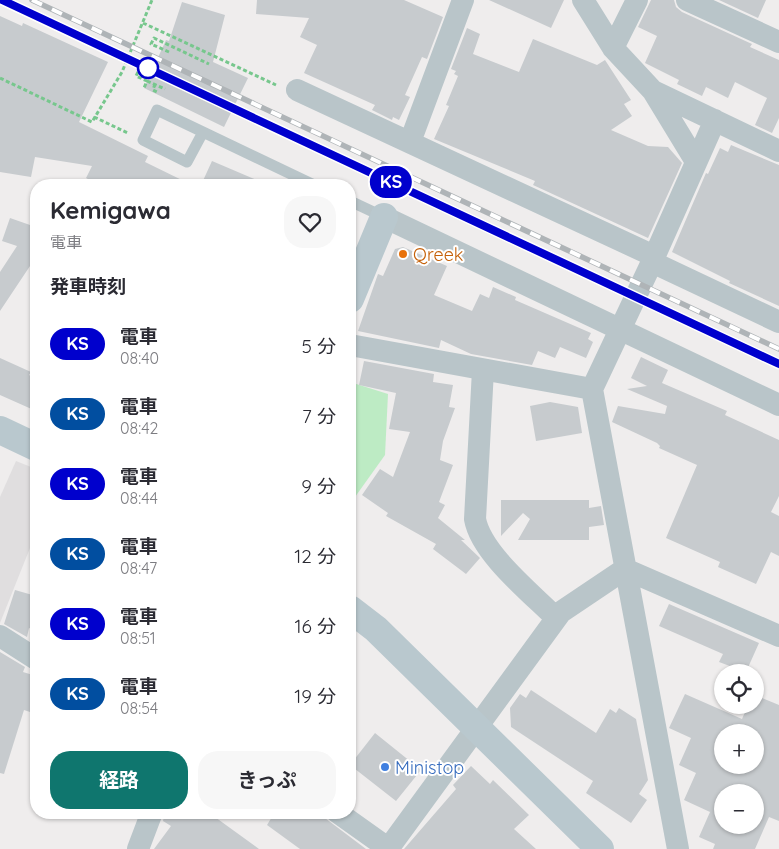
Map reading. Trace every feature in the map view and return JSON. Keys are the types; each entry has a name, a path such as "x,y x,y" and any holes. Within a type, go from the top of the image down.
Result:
{"street":[{"path":"410,142 463,0"},
{"path":"583,0 613,48 653,91 695,160"},
{"path":"613,48 637,0"},
{"path":"687,0 779,42"},
{"path":"297,90 410,142 779,322"},
{"path":"653,91 779,150"},
{"path":"678,849 592,389 618,330 653,259 695,160 715,120"},
{"path":"356,278 363,253 384,217 779,405"},
{"path":"356,346 592,389"},
{"path":"483,370 475,520 477,533 489,550 556,618"},
{"path":"0,430 30,444"},
{"path":"347,819 388,849 560,612 625,569"},
{"path":"625,569 779,636"},
{"path":"356,614 376,630 475,729 600,849"},
{"path":"0,636 30,655"},
{"path":"138,849 149,819"}],"lane":[{"path":"202,134 187,162 143,140 157,110 202,134 301,179"},
{"path":"356,205 384,217"}],"path":[{"path":"0,78 92,122 122,72 152,0"},
{"path":"143,23 284,89 297,90"},
{"path":"169,52 151,44 154,38 209,64"},
{"path":"138,72 136,76 164,89"},
{"path":"144,88 148,81"},
{"path":"155,84 153,90 156,91"},
{"path":"94,117 143,140"}],"shaded area":[{"path":"16,461 30,467 30,548 0,623 0,497"}],"green space":[{"path":"356,384 388,394 385,455 356,496"}],"building":[{"path":"257,0 404,0 443,17 427,59 422,57 405,95 410,97 399,120 393,117 392,120 372,110 375,105 304,73 317,45 300,37 309,18 256,14"},
{"path":"489,0 564,0 551,28"},
{"path":"651,0 674,0 676,7 682,12 752,44 750,47 779,60 779,118 772,133 755,125 767,98 735,82 728,98 706,87 702,96 677,84 679,80 645,63 657,36 638,27"},
{"path":"719,0 766,0 758,18"},
{"path":"182,2 225,15 213,62 248,78 224,127 144,88 166,40 169,41"},
{"path":"0,16 22,26 23,23 108,62 79,122 148,156 145,162 180,179 88,179 86,178 92,166 35,157 31,177 0,172"},
{"path":"467,28 480,34 473,54 519,72 533,39 597,65 605,60 631,100 624,104 632,116 611,130 648,146 668,147 682,163 648,238 533,185 535,181 434,139 449,106 446,105 458,76 454,74 456,71 451,69"},
{"path":"731,145 779,165 779,306 729,283 730,281 672,252 706,173 708,174 720,148 728,152"},
{"path":"212,161 254,179 204,179"},
{"path":"10,218 30,225 30,266 0,311 0,272 17,246 2,241"},
{"path":"403,247 447,266 434,295 472,311 480,294 489,298 493,287 516,297 515,300 591,333 588,339 593,342 586,358 560,347 555,358 538,351 532,365 471,354 441,340 439,348 358,331 378,274 383,276 395,249"},
{"path":"641,357 668,370 662,383 727,411 725,415 779,440 779,496 771,512 779,516 779,556 771,552 756,584 718,567 720,562 666,538 697,465 659,448 660,446 657,443 612,422 618,406 665,414 667,406 627,389 647,386 631,378"},
{"path":"0,358 30,372 30,408 0,395"},
{"path":"364,361 434,374 433,382 453,385 449,407 455,408 443,441 440,460 453,465 439,502 445,505 438,518 465,540 461,540 480,558 466,574 433,549 436,544 386,516 388,513 362,495 380,469 393,477 410,432 389,429 396,393 359,385"},
{"path":"550,402 578,407 582,433 536,441 530,406"},
{"path":"501,500 589,500 589,508 601,506 604,525 589,527 589,540 518,540 530,519 523,513 501,536"},
{"path":"15,590 30,594 30,628 27,637 4,624"},
{"path":"669,604 759,643 750,664 724,664 719,662 723,654 659,626"},
{"path":"0,652 25,667 23,672 30,674 30,712 24,710 4,774 0,773"},
{"path":"531,690 596,733 610,709 616,713 619,708 636,719 648,780 639,794 647,800 631,823 586,793 593,781 511,727 510,708 520,694 526,698"},
{"path":"685,694 714,707 714,714 731,714 742,719 744,714 764,714 764,699 779,705 779,821 769,817 764,828 764,784 714,784 714,834 762,834 755,849 713,849 715,844 699,837 710,812 684,800 696,773 679,765 691,738 669,728"},
{"name":"Ministop","path":"375,733 421,770 396,801 356,770 356,757"},
{"path":"471,766 490,784 493,780 529,815 514,829 536,849 404,849 456,789 453,785"},
{"path":"163,819 218,819 259,849 154,849 171,826 163,821"},
{"path":"271,819 326,819 366,849 300,849 267,825"}],"railway":[{"path":"3,0 779,364"},
{"path":"32,0 779,349"}],"train":[{"name":"KS","path":"2,0 779,364"}],"place":[{"name":"Qreek","path":"403,254"},
{"name":"Ministop","path":"385,767"}]}
